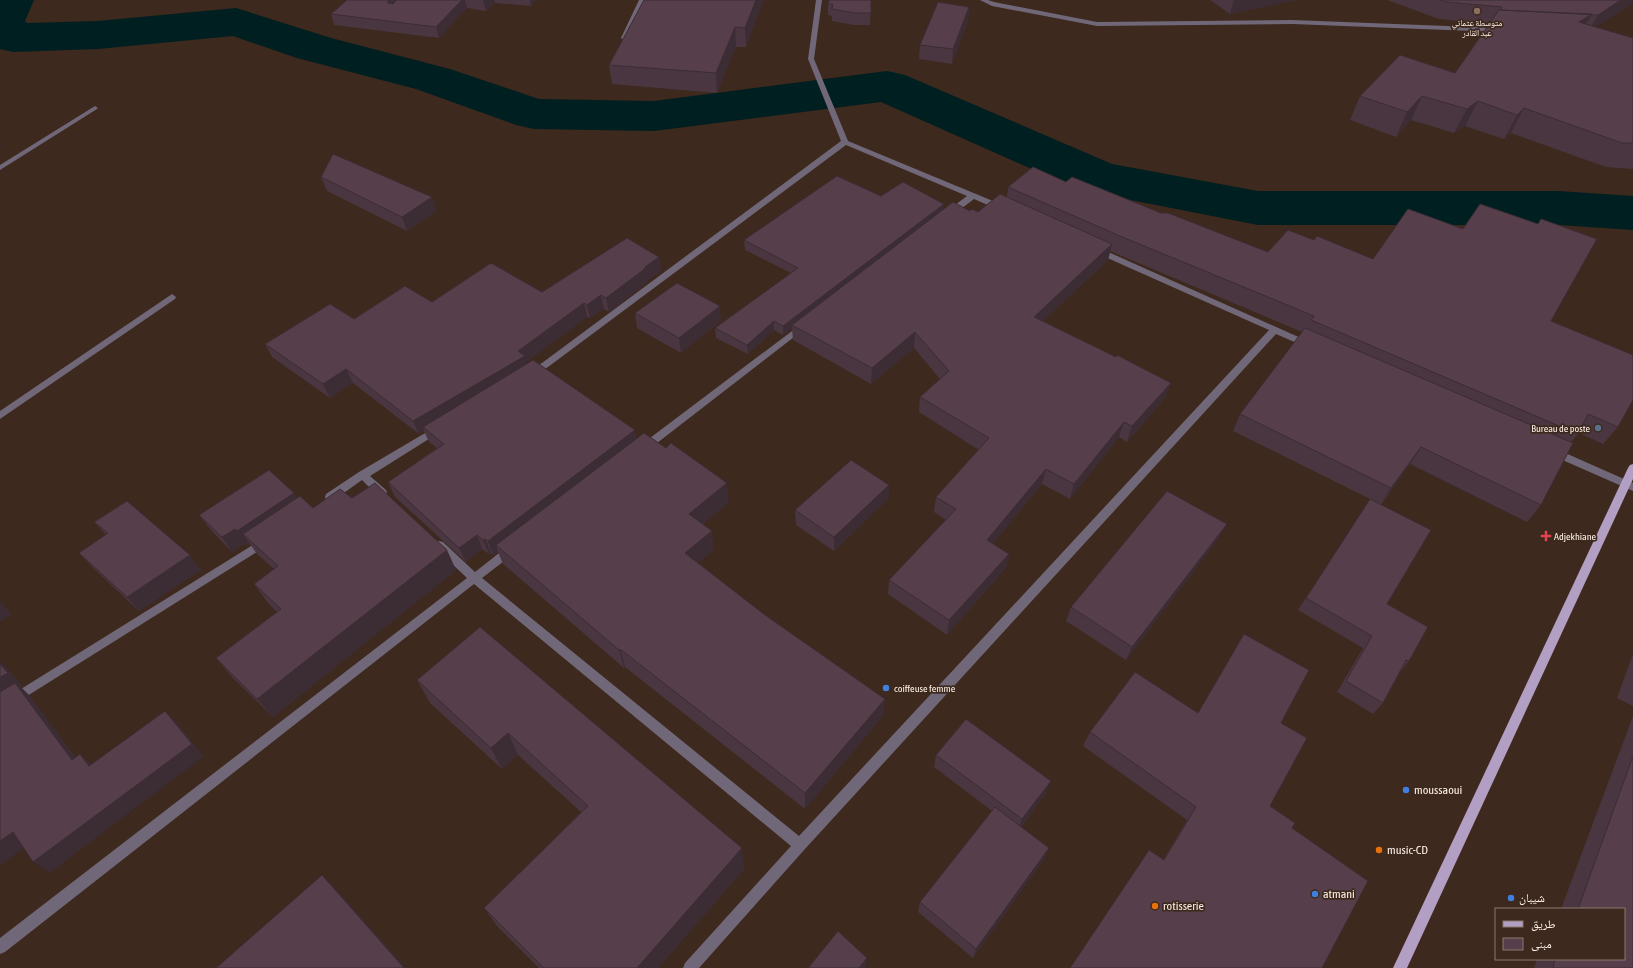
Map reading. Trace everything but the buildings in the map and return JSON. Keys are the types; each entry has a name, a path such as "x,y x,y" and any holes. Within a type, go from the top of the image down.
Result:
{"main road":[{"path":"1400,968 1629,485 1633,468"}],"street":[{"path":"621,46 642,0"},
{"path":"819,0 811,59 845,142 1009,211"},
{"path":"983,0 992,4 1097,24 1292,22 1505,31"},
{"path":"0,168 94,108"},
{"path":"525,377 552,360 845,142"},
{"path":"942,219 974,195"},
{"path":"1088,246 1317,348"},
{"path":"0,416 172,297"},
{"path":"639,452 816,316"},
{"path":"690,968 800,845 1274,330"},
{"path":"324,501 363,475 444,426"},
{"path":"1547,449 1629,485"},
{"path":"363,475 392,502"},
{"path":"0,708 272,537"},
{"path":"433,540 474,578 800,845"},
{"path":"0,947 519,544"}],"waterway":[{"path":"12,0 2,21 13,38 98,35 236,22 314,48 433,79 534,114 654,116 887,86 1098,178 1258,208 1559,208 1633,213"}],"place":[{"name":"متوسطة عثماني عبد القادر","path":"1477,11"},
{"name":"Bureau de poste","path":"1598,428"},
{"name":"Adjekhiane","path":"1546,536"},
{"name":"coiffeuse femme","path":"886,688"},
{"name":"moussaoui","path":"1406,790"},
{"name":"music-CD","path":"1379,850"},
{"name":"atmani","path":"1315,894"},
{"name":"شيبان","path":"1511,898"},
{"name":"rotisserie","path":"1155,906"}]}
